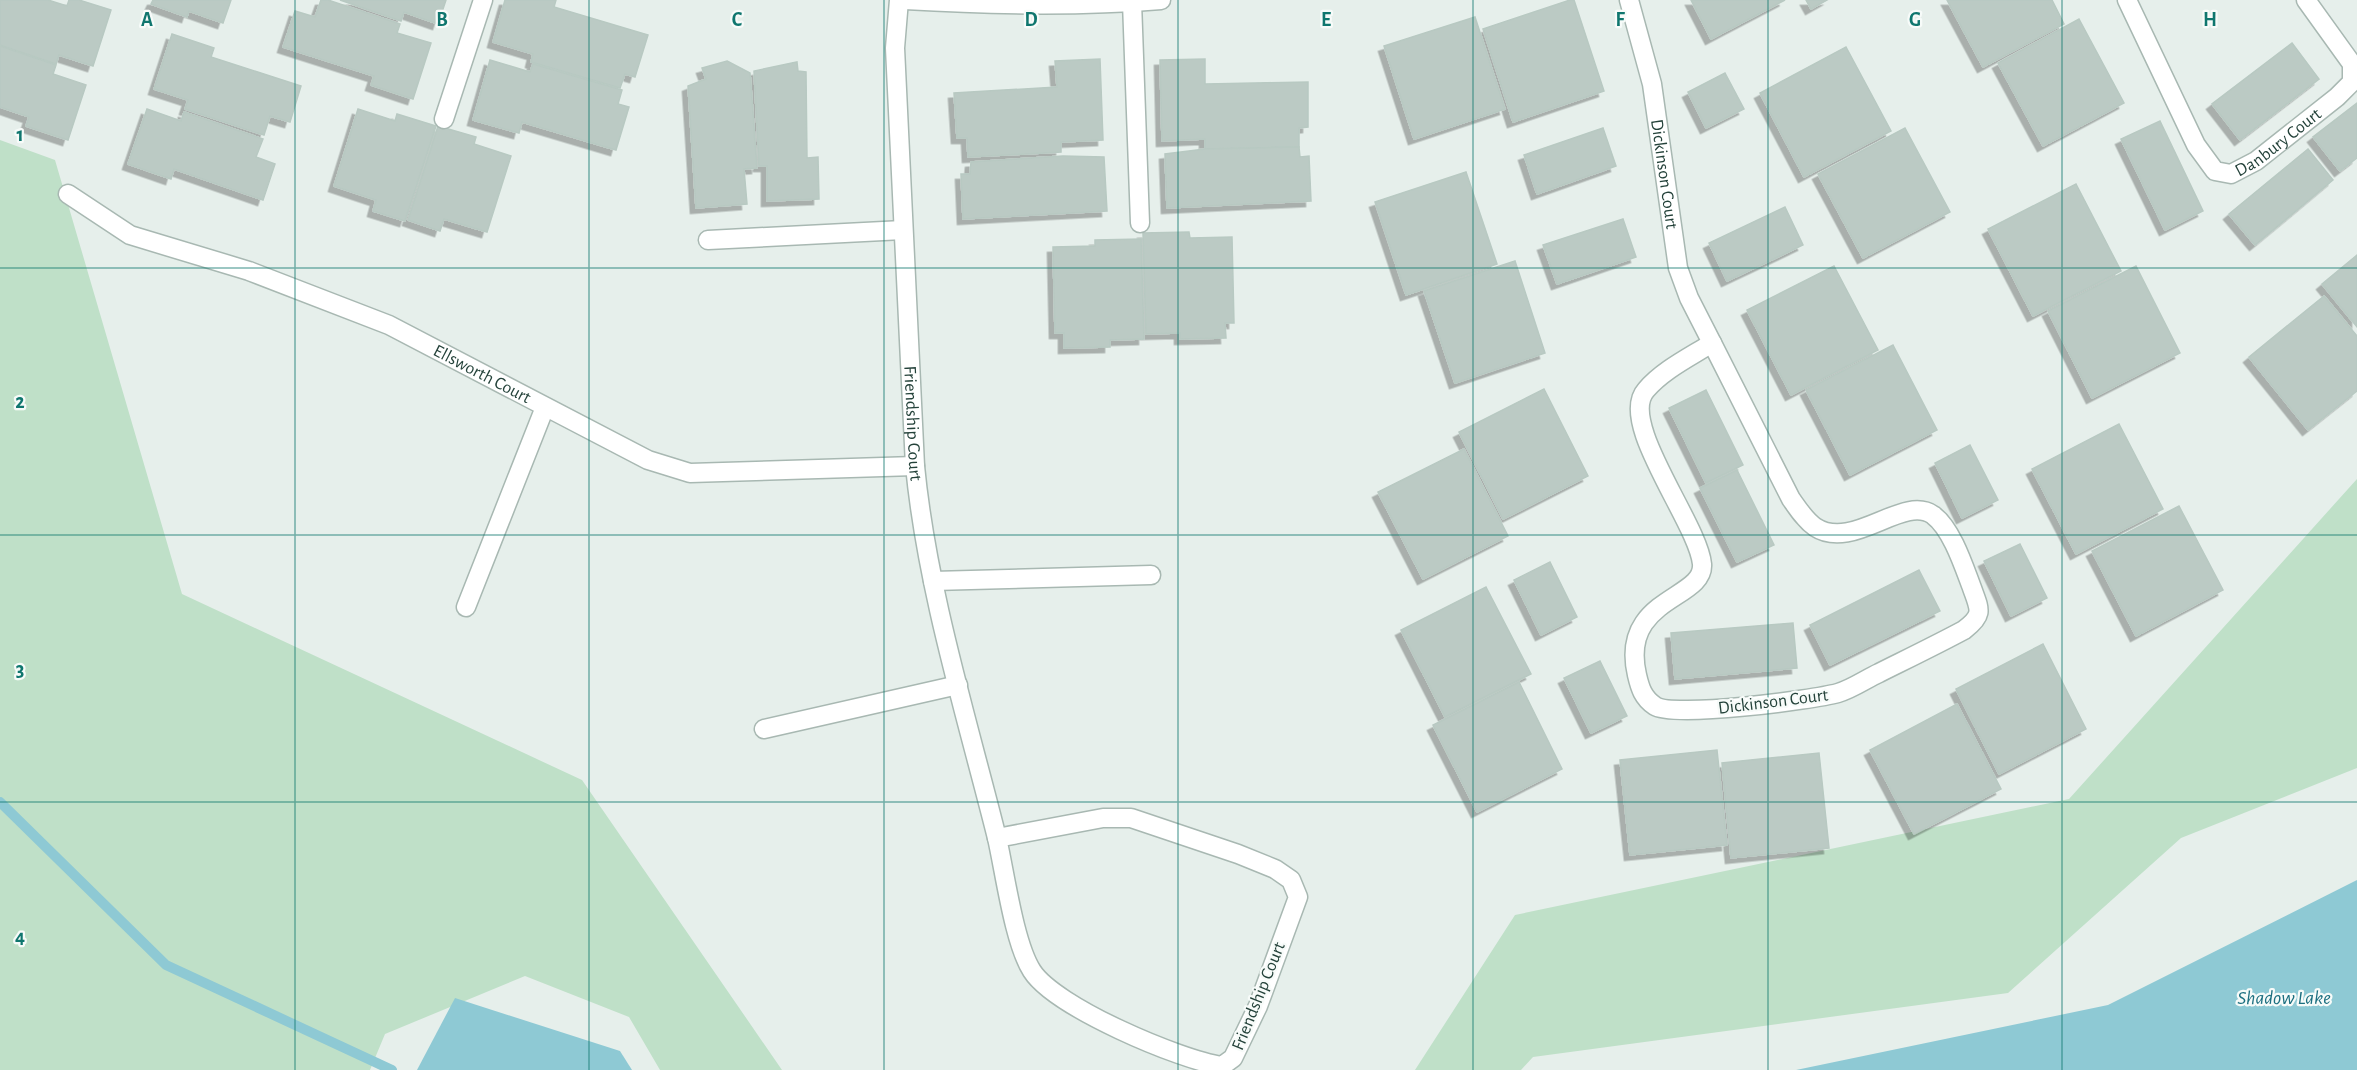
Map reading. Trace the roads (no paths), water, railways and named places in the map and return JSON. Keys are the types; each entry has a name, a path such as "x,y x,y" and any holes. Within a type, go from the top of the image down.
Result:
{"street":[{"path":"444,119 483,0"},
{"name":"Friendship Court","path":"898,0 895,48 915,466 920,517 933,581 997,838 1020,944 1032,971 1047,988 1078,1009 1143,1039 1206,1063 1222,1066 1233,1058 1258,1006 1298,897 1292,880 1275,869 1238,854 1131,818 1103,818 997,838"},
{"path":"904,0 979,4 1107,5 1161,0"},
{"name":"Dickinson Court","path":"1629,0 1653,84 1678,268 1689,298 1712,343 1791,499 1801,514 1816,527 1831,533 1859,530 1914,510 1933,515 1944,528 1959,554 1980,609 1977,621 1964,630 1839,693 1766,704 1679,710 1657,708 1648,700 1641,690 1634,661 1636,641 1646,620 1656,608 1690,588 1698,578 1702,566 1692,536 1641,428 1638,404 1644,391 1661,375 1712,343"},
{"name":"Danbury Court","path":"2127,0 2196,145 2215,171 2231,174 2256,161 2337,97 2352,82 2352,64 2306,0"},
{"path":"1132,2 1140,223"},
{"name":"Ellsworth Court","path":"68,194 130,235 249,271 388,325 648,460 668,468 690,473 915,466"},
{"path":"708,240 903,230"},
{"path":"465,607 545,407"},
{"path":"933,581 1151,575"},
{"path":"764,729 958,685"}],"water":[{"name":"Shadow Lake","path":"2357,880 2357,1070 1796,1070 2108,1005"},
{"path":"455,998 620,1051 632,1070 417,1070"}],"waterway":[{"path":"0,802 166,965 392,1070"}]}
